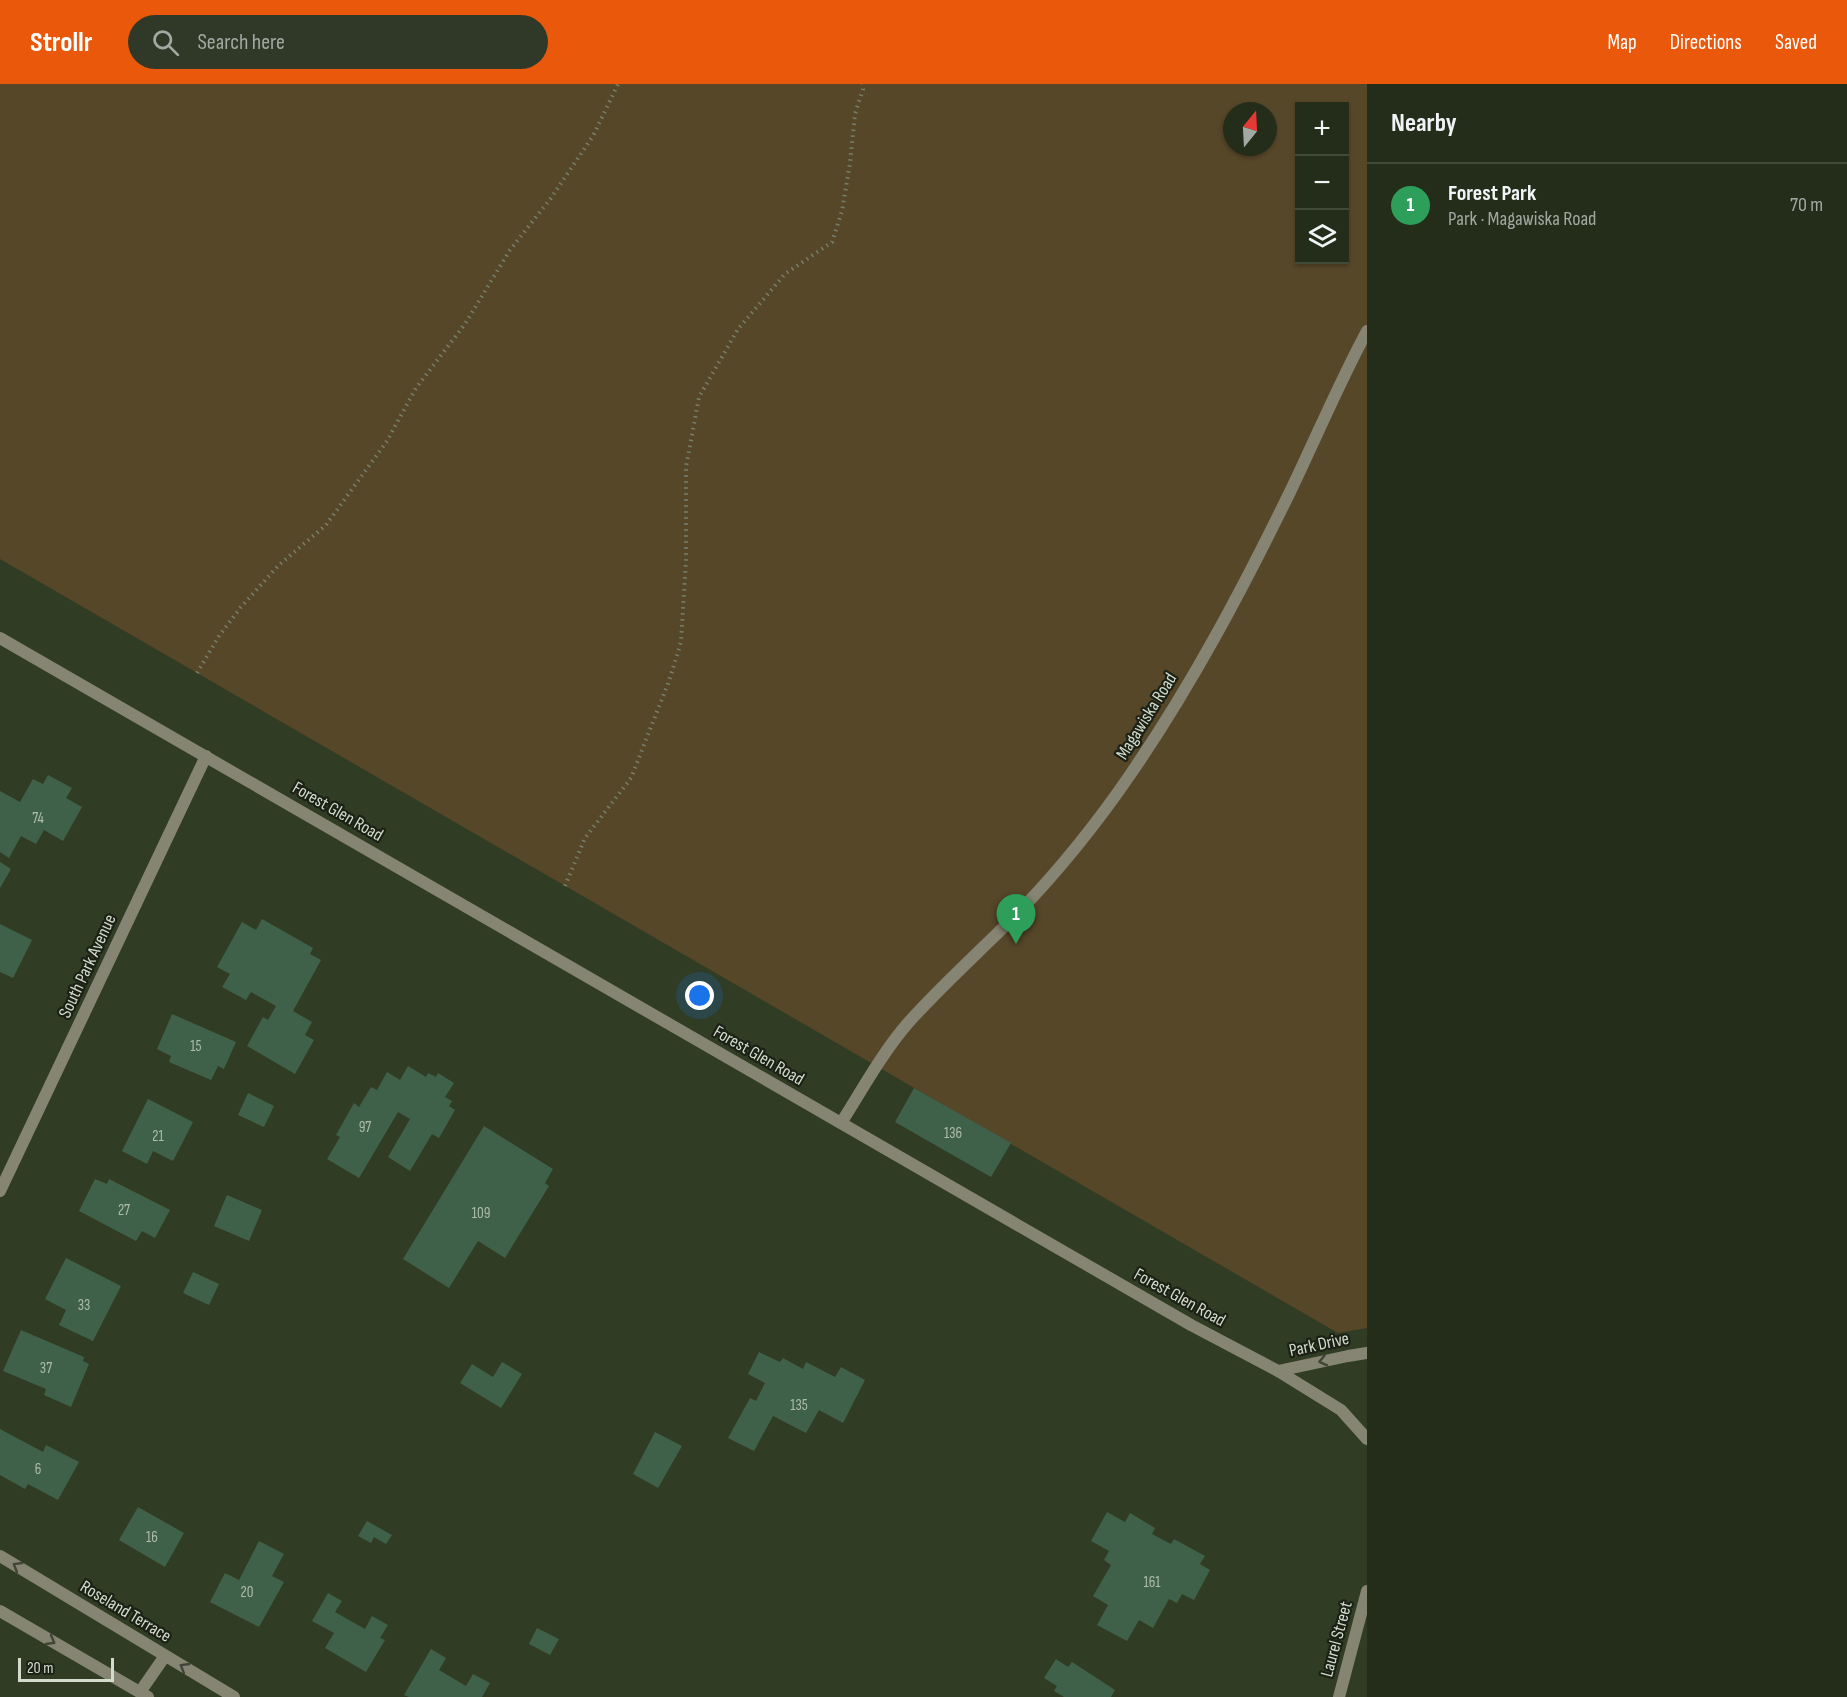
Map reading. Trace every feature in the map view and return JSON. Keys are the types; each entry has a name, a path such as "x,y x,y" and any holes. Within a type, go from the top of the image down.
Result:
{"street":[{"name":"Magawiska Road","path":"841,1123 906,1025 1015,916 1094,823 1137,764 1178,701 1232,607 1292,489 1367,331"},
{"name":"Forest Glen Road","path":"0,638 1191,1325 1278,1371 1341,1410 1367,1439"},
{"name":"South Park Avenue","path":"0,1191 206,756"},
{"name":"Park Drive","path":"1278,1371 1367,1353"},
{"name":"Roseland Terrace","path":"0,1556 234,1697"},
{"name":"Laurel Street","path":"1339,1697 1367,1591"},
{"path":"0,1611 144,1695 165,1656"}],"path":[{"path":"197,674 219,636 241,607 279,565 326,525 387,441 416,388 465,324 510,250 551,198 593,136 618,84"},
{"path":"565,886 585,838 631,778 669,681 681,642 686,560 686,467 699,397 738,329 785,274 832,242 842,211 855,114 863,89 862,84"}],"shaded area":[{"path":"0,84 1367,84 1367,1328 1338,1333 0,559"}],"building":[{"path":"48,775 72,788 66,798 82,807 63,841 44,830 36,844 21,836 9,858 0,852 0,791 20,802 33,779 43,784"},
{"path":"0,862 11,869 0,888"},
{"path":"262,919 313,948 310,954 321,960 293,1011 312,1022 305,1035 314,1040 295,1074 247,1046 263,1017 268,1020 276,1006 251,992 246,1000 222,987 230,974 217,967 242,922 256,930"},
{"path":"0,924 32,940 13,978 0,972"},
{"path":"172,1014 236,1042 224,1069 218,1066 211,1080 169,1062 171,1056 157,1049"},
{"path":"408,1066 426,1077 428,1073 436,1077 438,1073 454,1083 445,1097 452,1101 449,1106 455,1110 439,1138 432,1134 410,1171 388,1157 410,1119 398,1112 359,1178 327,1159 340,1137 336,1135 354,1103 359,1107 371,1087 377,1090 387,1072 400,1080"},
{"path":"914,1088 1011,1143 991,1177 895,1122"},
{"path":"248,1093 274,1106 264,1127 238,1115"},
{"path":"148,1099 193,1122 173,1161 153,1151 147,1164 122,1151"},
{"path":"484,1126 553,1169 545,1183 549,1186 505,1258 478,1241 449,1288 403,1259"},
{"path":"95,1179 107,1184 109,1179 170,1210 155,1238 142,1231 136,1241 79,1211"},
{"path":"227,1195 262,1210 249,1241 214,1226"},
{"path":"66,1258 121,1286 93,1341 59,1325 66,1310 45,1299"},
{"path":"193,1272 219,1284 209,1305 183,1293"},
{"path":"21,1330 84,1357 83,1361 89,1364 71,1407 44,1395 46,1389 3,1371"},
{"path":"759,1352 780,1362 783,1358 803,1369 806,1362 835,1377 841,1367 865,1380 843,1423 819,1410 806,1433 773,1416 754,1451 728,1438 750,1398 756,1401 765,1383 748,1374"},
{"path":"502,1362 522,1374 501,1408 460,1383 472,1364 493,1377"},
{"path":"0,1429 43,1452 46,1445 79,1462 58,1500 28,1484 25,1489 0,1475"},
{"path":"655,1432 682,1446 658,1488 633,1474"},
{"path":"138,1507 184,1533 165,1567 119,1540"},
{"path":"1107,1512 1125,1522 1130,1513 1155,1528 1152,1534 1171,1544 1174,1539 1205,1556 1200,1564 1210,1570 1194,1600 1182,1594 1177,1603 1169,1599 1153,1628 1139,1620 1127,1641 1097,1625 1108,1605 1093,1596 1111,1565 1104,1560 1109,1551 1091,1541"},
{"path":"367,1521 392,1535 386,1544 374,1537 371,1543 358,1536"},
{"path":"259,1541 284,1554 272,1576 284,1582 259,1627 210,1602 225,1573 239,1580"},
{"path":"328,1593 342,1601 335,1612 365,1629 372,1616 388,1625 380,1638 385,1640 366,1672 325,1648 334,1633 312,1621"},
{"path":"537,1628 559,1639 550,1655 529,1644"},
{"path":"431,1649 446,1658 439,1670 466,1686 473,1674 490,1683 482,1697 409,1697 404,1695"},
{"path":"1056,1659 1068,1667 1072,1662 1115,1690 1111,1697 1064,1697 1054,1691 1057,1686 1044,1678"}],"place":[{"name":"Forest Park","path":"1016,944"}]}
